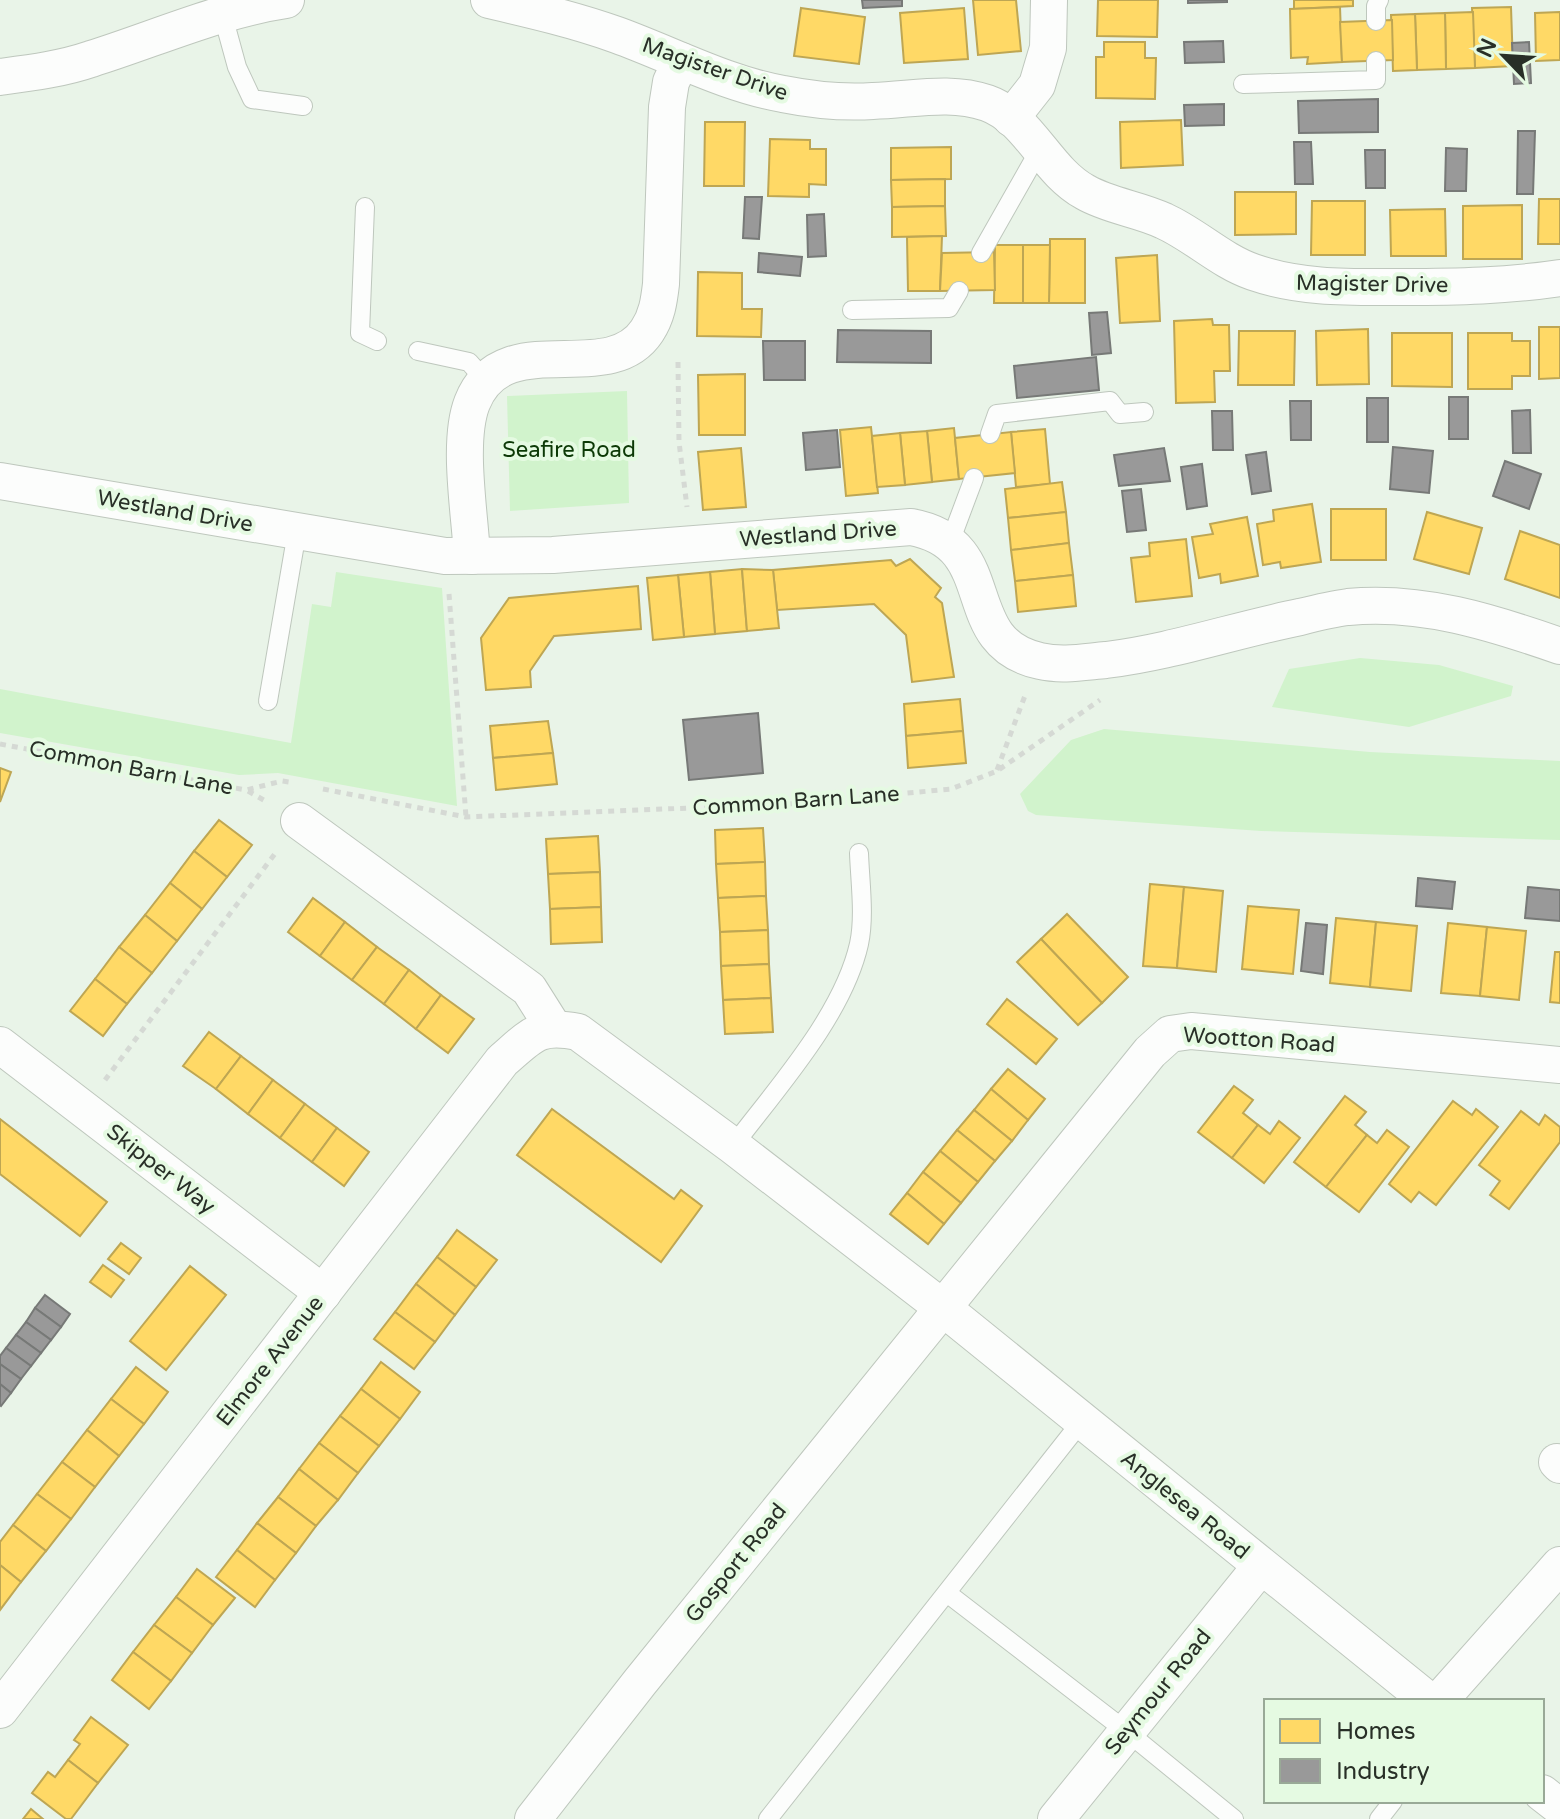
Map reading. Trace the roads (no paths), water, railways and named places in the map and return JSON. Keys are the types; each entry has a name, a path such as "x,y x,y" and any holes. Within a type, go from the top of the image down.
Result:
{"street":[{"path":"0,77 88,61 223,16 286,0"},
{"name":"Magister Drive","path":"489,0 548,13 617,35 681,61 779,94 823,101 959,96 990,104 1011,118 1069,181 1086,193 1165,221 1249,271 1284,282 1338,288 1507,286 1560,278"},
{"path":"1011,118 1037,85 1048,48 1049,0"},
{"path":"459,556 465,450 472,405 484,379 503,368 543,358 601,357 618,353 646,333 657,312 661,284 667,107 671,82 681,61"},
{"name":"Westland Drive","path":"0,481 297,532 459,556 553,555 911,527 932,531 950,542"},
{"path":"950,542 963,556 974,579 984,614 996,636 1011,650 1038,661 1066,664 1144,655 1346,607 1404,605 1456,614 1560,646"},
{"path":"299,821 529,989 553,1027 578,1032 733,1146 943,1308"},
{"name":"Elmore Avenue","path":"0,1710 502,1061 531,1035 553,1027"},
{"name":"Wootton Road","path":"943,1308 1150,1052 1170,1034 1191,1031 1560,1065"},
{"name":"Skipper Way","path":"0,1045 323,1293"},
{"name":"Anglesea Road","path":"943,1308 1427,1699"},
{"name":"Gosport Road","path":"533,1819 943,1308"},
{"path":"1441,1699 1560,1565"},
{"name":"Seymour Road","path":"1056,1819 1261,1566"},
{"path":"1544,1795 1560,1807"}],"lane":[{"path":"1376,21 1379,0"},
{"path":"223,16 237,67 252,99 303,106"},
{"path":"1243,84 1376,80 1376,61"},
{"path":"981,253 1040,149"},
{"path":"365,207 360,333 377,341"},
{"path":"852,310 949,308 959,291"},
{"path":"418,351 469,362 484,379"},
{"path":"990,434 997,414 1110,401 1120,414 1144,412"},
{"path":"950,542 974,478"},
{"path":"268,701 297,532"},
{"path":"733,1146 821,1028 842,991 860,942 859,853"},
{"path":"768,1819 1081,1422"},
{"path":"947,1593 1234,1819"},
{"path":"1379,1819 1391,1803"}],"park label":[{"name":"Seafire Road","path":"569,450"}]}
